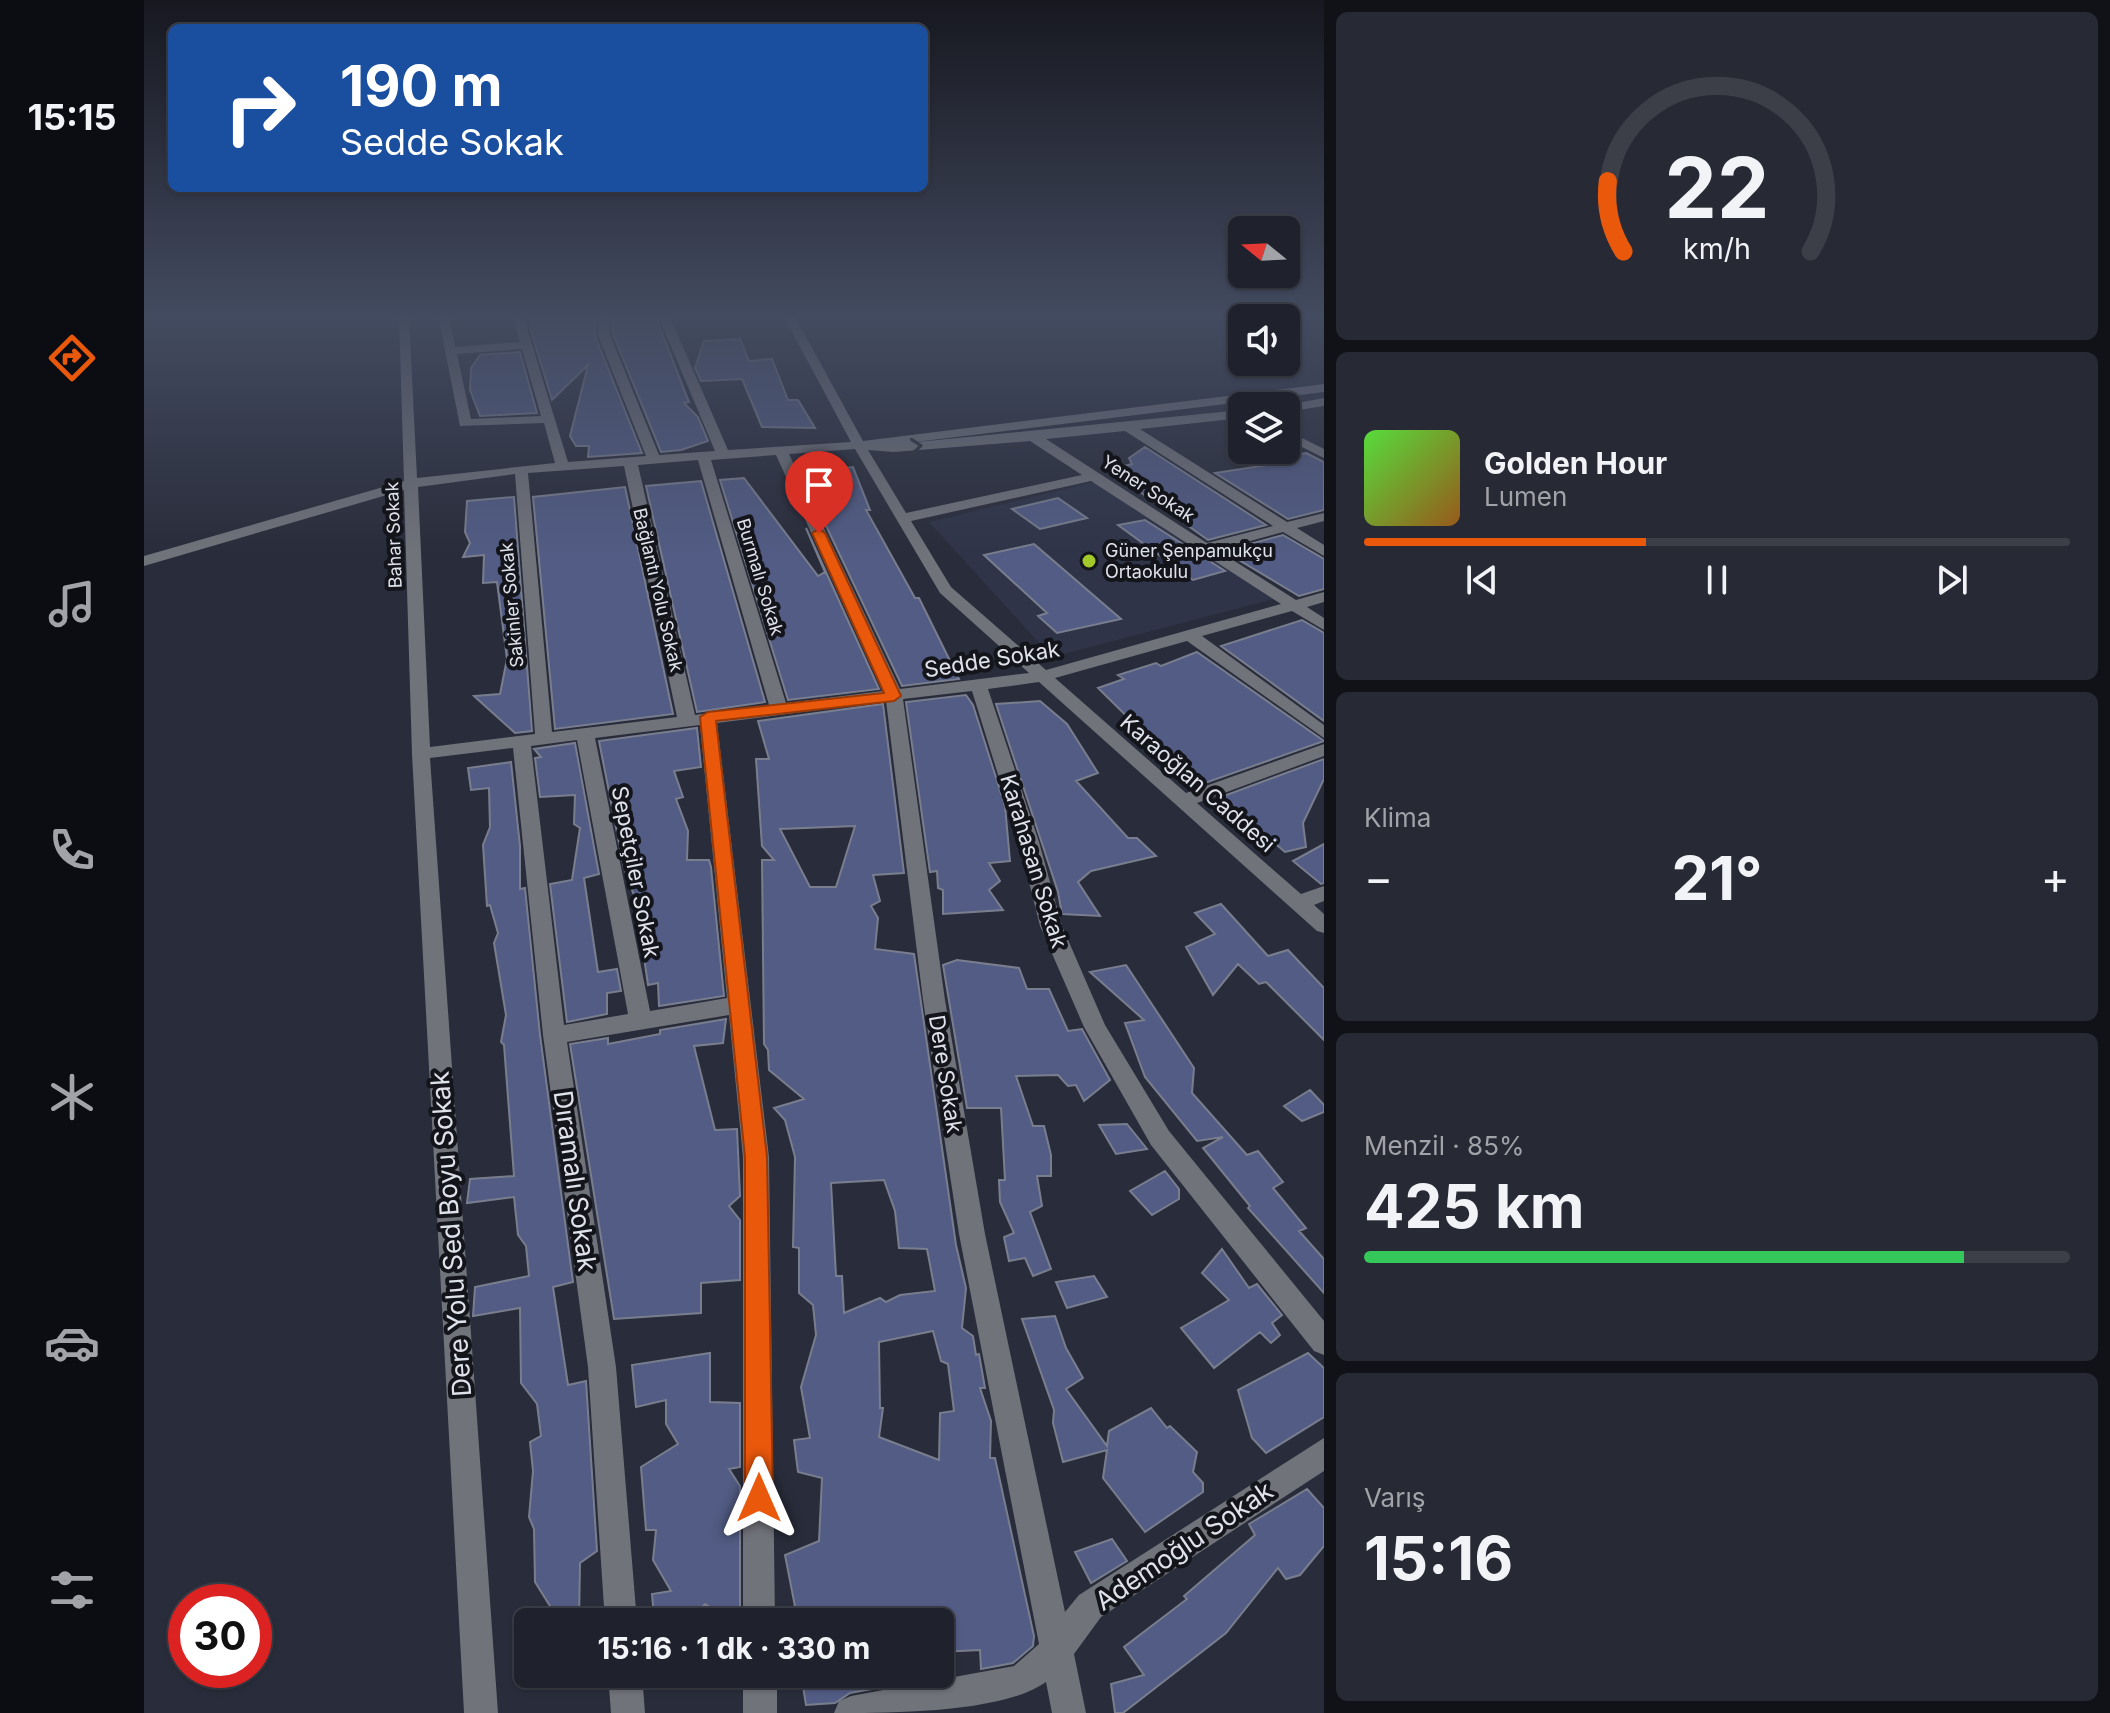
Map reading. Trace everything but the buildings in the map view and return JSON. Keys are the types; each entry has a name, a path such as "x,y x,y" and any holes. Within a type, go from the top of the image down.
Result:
{"street":[{"name":"Bahar Sokak","path":"408,395 421,754"},
{"path":"460,395 465,423 549,419"},
{"path":"542,395 563,466"},
{"path":"628,395 654,459"},
{"path":"697,395 723,455"},
{"path":"832,395 945,590 1041,677"},
{"path":"144,561 413,483 521,469 859,445 1267,395"},
{"path":"1300,406 1324,402"},
{"path":"859,445 894,448 1033,437 1228,416"},
{"path":"1128,427 1324,552"},
{"name":"Yener Sokak","path":"1033,437 1324,625"},
{"path":"1300,441 1324,454"},
{"name":"Dere Sokak","path":"781,451 894,696 934,1000 972,1234 1069,1713"},
{"name":"Burmalı Sokak","path":"703,456 779,710"},
{"name":"Bağlantı Yolu Sokak","path":"630,461 697,718 738,1005 756,1157 759,1608"},
{"name":"Sakinler Sokak","path":"521,469 532,740"},
{"path":"903,518 1094,476"},
{"path":"1206,548 1324,517"},
{"name":"Sedde Sokak","path":"421,754 1041,677 1324,597"},
{"path":"1190,635 1324,733"},
{"name":"Karaoğlan Caddesi","path":"1041,677 1324,926"},
{"name":"Karahasan Sokak","path":"979,686 1029,842 1051,926 1095,1027 1160,1138 1324,1342"},
{"name":"Sepetçiler Sokak","path":"585,733 641,1021"},
{"name":"Dıramalı Sokak","path":"532,740 554,1035 602,1367 620,1608"},
{"path":"1183,801 1324,750"},
{"name":"Dere Yolu Sed Boyu Sokak","path":"421,754 481,1713"},
{"path":"1299,903 1324,893"},
{"path":"554,1035 738,1005"},
{"name":"Ademoğlu Sokak","path":"851,1713 1022,1681 1055,1652 1090,1606 1324,1453"},
{"path":"626,1688 628,1713"},
{"path":"760,1688 760,1713"}],"shaded area":[{"name":"Güner Şenpamukçu Ortaokulu","path":"1095,482 1274,599 1052,657 929,522"}],"place":[{"name":"Güner Şenpamukçu Ortaokulu","path":"1089,561"}],"route":[{"path":"759,1498 756,1157 708,717 894,696 819,533"}]}
